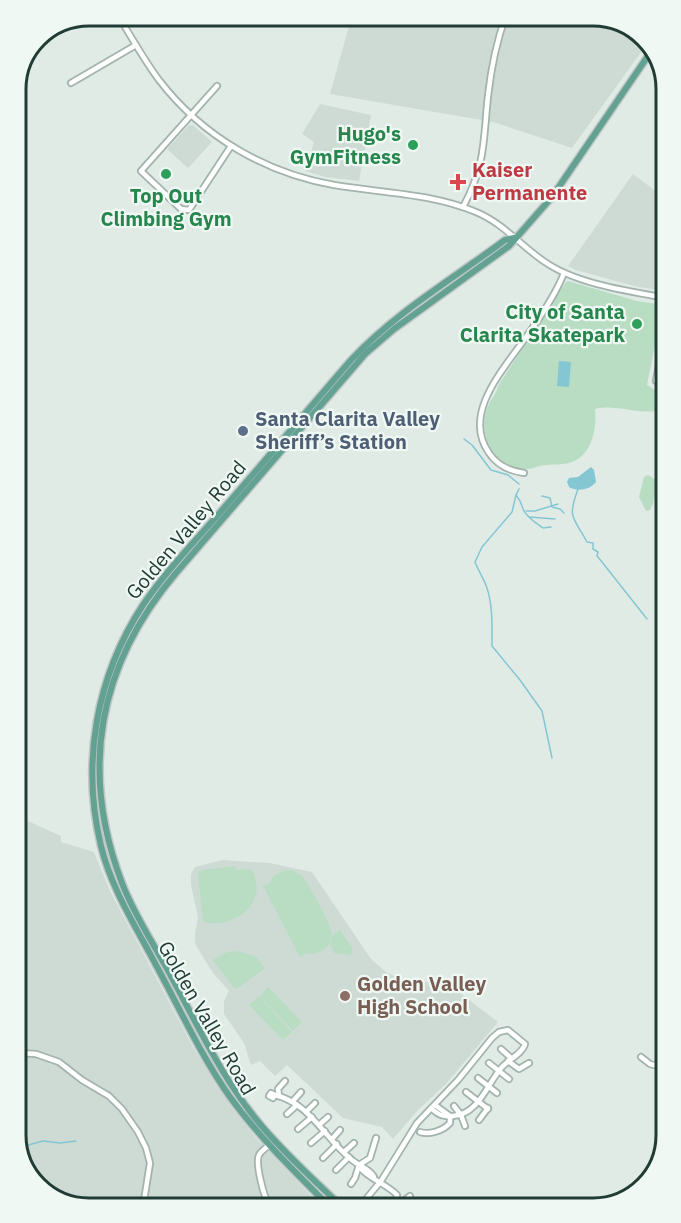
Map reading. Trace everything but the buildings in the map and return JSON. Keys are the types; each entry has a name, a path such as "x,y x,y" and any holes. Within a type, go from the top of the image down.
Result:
{"main road":[{"name":"Golden Valley Road","path":"332,1197 259,1124 230,1082 212,1053 123,885 109,845 99,792 100,746 104,714 121,658 134,631 153,602 365,354 394,329 509,246 537,216 647,58"},
{"name":"Golden Valley Road","path":"321,1197 269,1145 229,1096 206,1058 116,889 104,858 94,816 92,783 95,730 104,686 123,639 156,588 352,359 373,338 505,240 515,237"}],"street":[{"path":"125,26 158,79 191,116 231,146 267,165 307,179 420,196 464,207 493,220 546,263 564,273 656,296"},
{"path":"464,207 483,158 490,79 503,26"},
{"path":"71,83 136,45"},
{"path":"218,86 141,171 181,209 189,210 231,146"},
{"path":"524,473 506,468 489,454 482,439 481,416 497,378 532,328 564,273"},
{"path":"367,1198 381,1181 417,1123 459,1080 492,1038 499,1032 508,1030 525,1044 524,1049 499,1071 478,1101 467,1112 450,1116 433,1107"},
{"path":"501,1049 519,1069 530,1063"},
{"path":"26,1053 36,1054 59,1062 82,1080 109,1096 122,1109 142,1140 150,1163 145,1197"},
{"path":"640,1057 656,1066"},
{"path":"489,1063 509,1079"},
{"path":"478,1078 497,1093"},
{"path":"285,1081 278,1089 277,1095 295,1103 312,1117 349,1158 359,1165 361,1171 381,1181 394,1198"},
{"path":"287,1114 301,1092"},
{"path":"466,1092 489,1108 479,1120"},
{"path":"306,1112 315,1103"},
{"path":"454,1106 465,1126"},
{"path":"420,1131 425,1133 447,1127 450,1123 450,1116"},
{"path":"298,1129 312,1117"},
{"path":"319,1125 328,1117"},
{"path":"332,1139 340,1130"},
{"path":"311,1143 325,1131"},
{"path":"351,1184 359,1165 370,1158 376,1138"},
{"path":"344,1152 354,1143"},
{"path":"322,1158 337,1144"},
{"path":"265,1197 257,1162 259,1154 269,1145"},
{"path":"336,1170 349,1158"}],"shaded area":[{"path":"349,26 597,26 613,29 628,36 643,50 572,148 493,122 330,94"},
{"path":"320,104 371,115 359,181 325,177 305,171 314,142 302,134"},
{"path":"189,125 193,125 212,142 188,168 167,149"},
{"path":"633,174 656,191 656,290 634,286 568,266"},
{"path":"26,820 61,836 61,842 94,852 110,891 192,1045 216,1085 257,1139 313,1197 84,1197 68,1194 53,1187 36,1170 26,1143"},
{"name":"Golden Valley High School","path":"222,860 270,863 312,872 371,959 386,972 404,981 447,983 498,1022 446,1084 418,1110 393,1139 382,1127 343,1118 287,1065 275,1076 260,1061 251,1065 244,1043 224,1014 224,1001 229,991 213,973 195,944 198,917 191,874 195,867"}],"green space":[{"path":"566,282 656,304 656,340 647,385 656,390 656,411 645,412 612,407 595,409 594,433 588,449 577,460 566,464 543,465 530,469 512,467 500,459 490,447 484,425 487,409 498,386 547,310 551,309"},
{"path":"648,475 656,480 653,504 650,510 646,511 639,497 644,477"},
{"path":"235,866 236,870 251,869 256,881 253,902 246,911 227,922 203,922 198,874 202,870"},
{"path":"292,870 307,882 326,918 332,936 328,946 320,952 304,953 300,957 263,886 266,884 268,886 274,876 280,872"},
{"path":"340,930 352,948 351,955 334,953 330,945 333,934"},
{"path":"237,951 255,956 265,968 238,988 234,988 213,960 224,953"},
{"path":"268,987 302,1022 293,1031 260,996"},
{"path":"259,996 292,1032 283,1040 249,1005"}],"water":[{"path":"559,361 571,362 569,387 557,386"},
{"path":"591,467 594,470 596,482 593,485 583,489 569,487 567,482 569,478 578,477"}],"waterway":[{"path":"464,439 472,445 491,470 508,475 519,484"},
{"path":"519,489 512,512 482,547 475,562 489,595 492,646 542,711 552,758"},
{"path":"578,489 572,512 575,522 587,542 593,543 593,549 598,552 597,556 647,619"},
{"path":"516,495 529,517 543,528 551,527"},
{"path":"542,496 550,498 552,507 564,513"},
{"path":"526,511 535,511 558,504"},
{"path":"529,517 555,519"},
{"path":"27,1145 43,1141 60,1143 76,1141"}],"place":[{"name":"Hugo's GymFitness","path":"413,145"},
{"name":"Top Out Climbing Gym","path":"166,174"},
{"name":"Kaiser Permanente","path":"458,182"},
{"name":"City of Santa Clarita Skatepark","path":"637,324"},
{"name":"Santa Clarita Valley Sheriff’s Station","path":"243,431"},
{"name":"Golden Valley High School","path":"345,996"}]}
